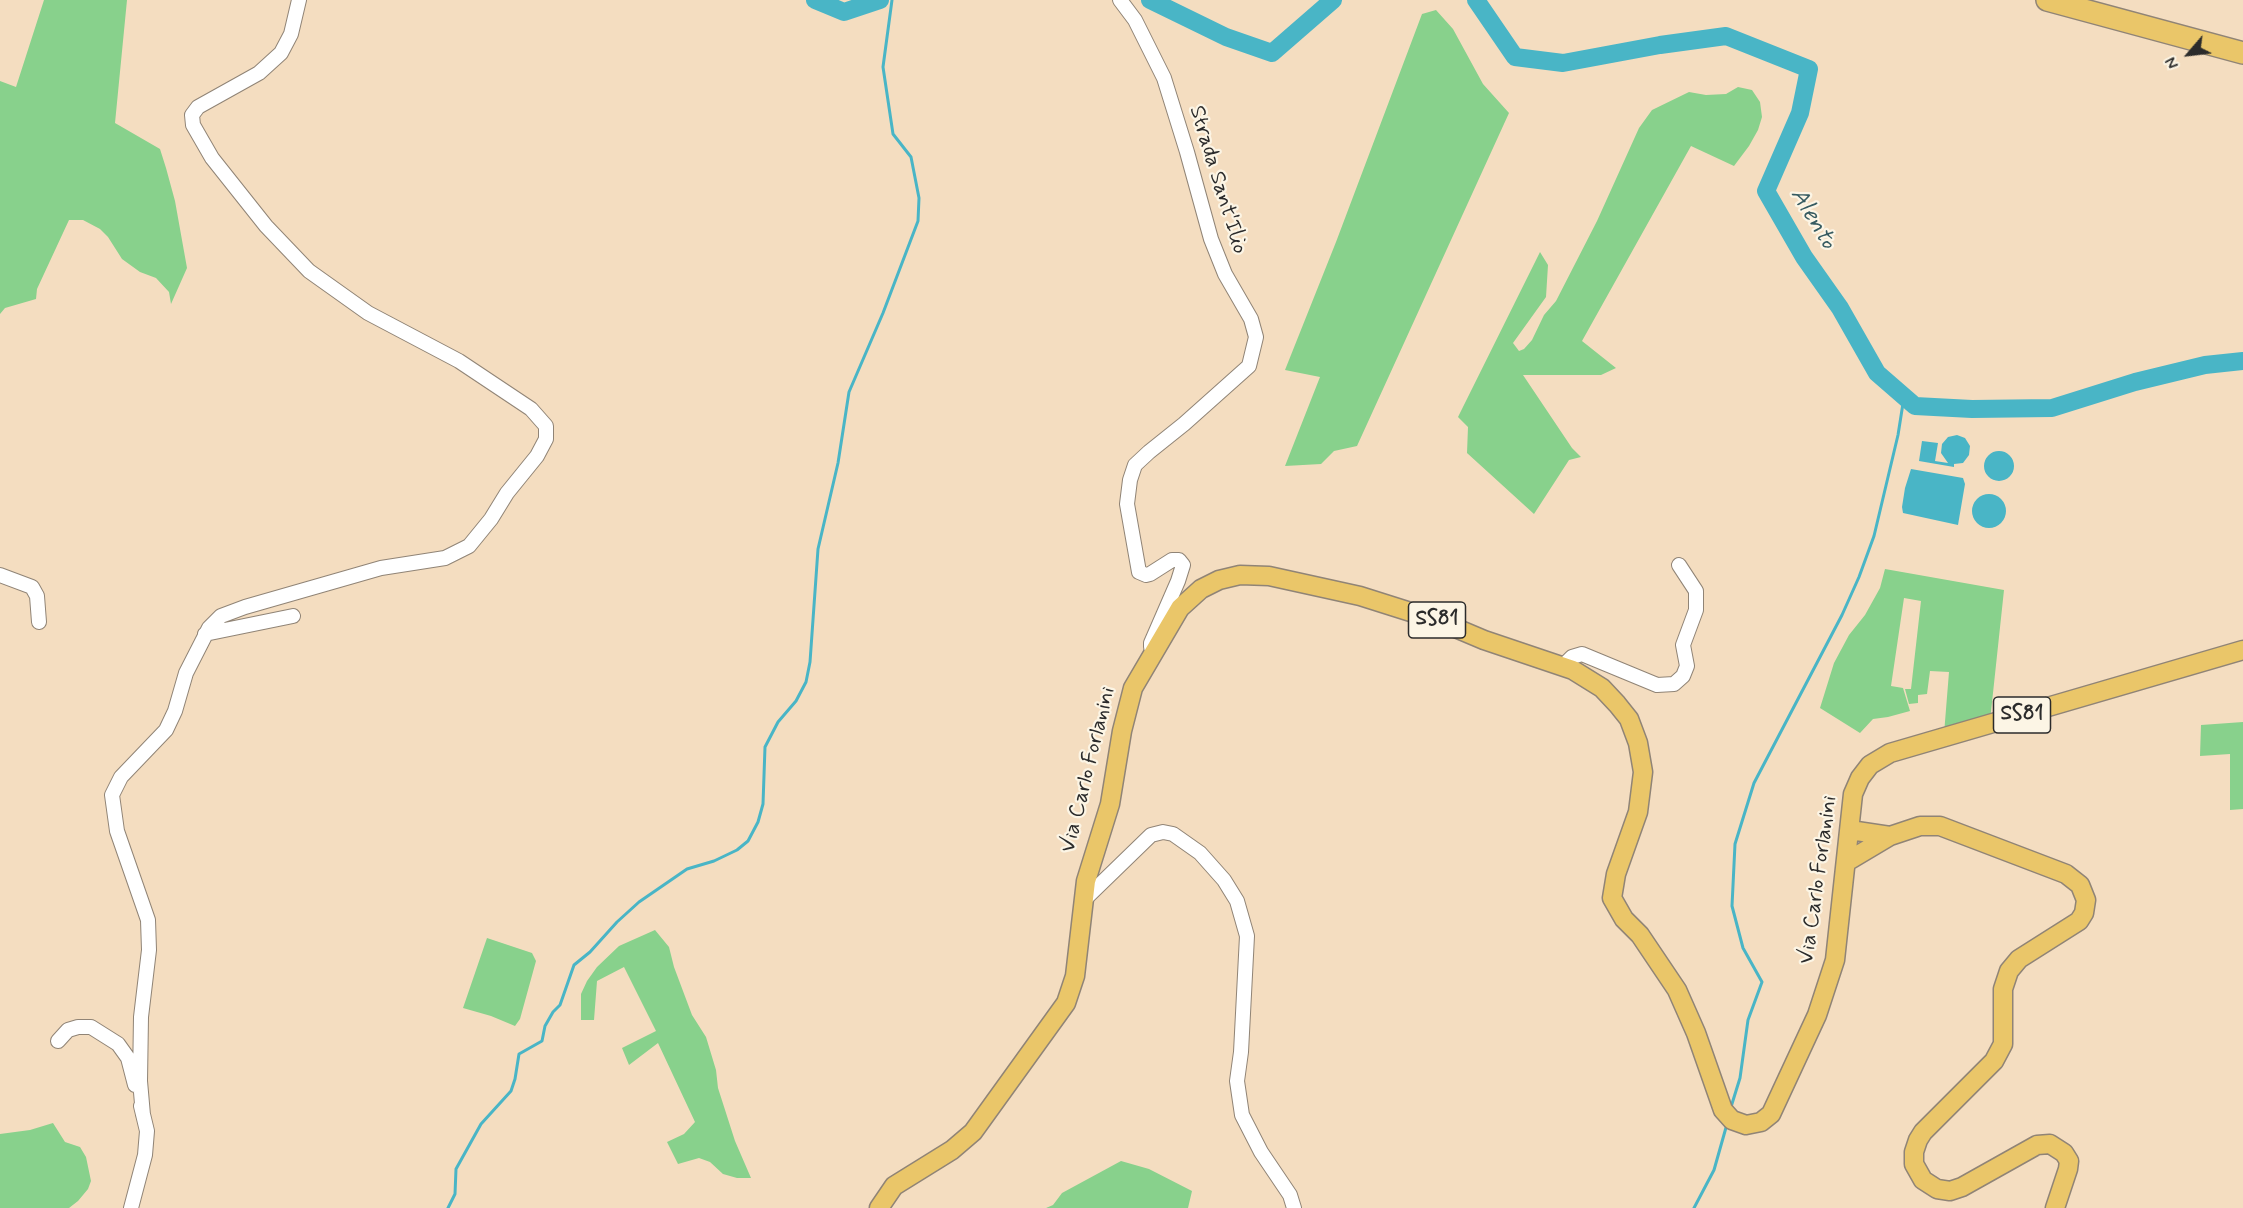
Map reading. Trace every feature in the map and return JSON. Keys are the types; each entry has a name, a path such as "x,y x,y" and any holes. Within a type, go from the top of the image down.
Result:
{"highway":[{"path":"2047,0 2243,53"}],"main road":[{"name":"Via Carlo Forlanini","path":"879,1208 894,1186 952,1150 974,1132 1066,1003 1075,976 1086,881 1110,804 1122,731 1132,688 1175,614 1189,598 1219,580 1255,574 1360,596 1439,621 1495,644 1574,670 1602,688 1629,719 1638,743 1643,772 1638,812 1616,874 1612,898 1616,909 1640,935 1677,990 1723,1110 1726,1115 1739,1123 1754,1124 1771,1114 1817,1015 1835,960 1848,861 1853,794 1860,778 1870,765 1890,753 2243,650"},
{"path":"1848,861 1890,836 1920,826 1940,826 2066,874 2076,880 2084,891 2085,908 2079,921 2019,959 2012,967 2003,989 2003,1044 1994,1061 1923,1132 1917,1140 1914,1152 1914,1164 1923,1180 1937,1189 1950,1191 1962,1187 2037,1145 2050,1144 2064,1153 2069,1161 2055,1208"},
{"path":"1850,830 1890,836"}],"street":[{"path":"143,1115 140,1081 141,1017 149,950 148,920 117,831 112,795 121,777 166,730 175,711 186,673 205,634 221,616 245,607 381,567 445,558 469,546 537,456 546,439 546,426 531,409 459,361 368,313 309,271 266,226 212,158 194,125 192,115 198,107 259,73 281,53 291,34 299,0"},
{"name":"Strada Sant'Ilio","path":"1120,0 1135,20 1164,78 1211,239 1225,274 1251,319 1256,337 1249,366 1149,452 1136,465 1130,480 1127,504 1139,572 1150,574 1172,560 1179,560 1183,565 1151,643 1152,653"},
{"path":"1563,666 1572,657 1582,654 1657,685 1674,684 1683,676 1687,666 1683,645 1696,610 1696,591 1679,565"},
{"path":"0,575 32,587 37,596 39,622"},
{"path":"205,634 293,616"},
{"path":"1084,900 1151,836 1163,832 1173,834 1200,853 1224,880 1238,901 1247,936 1241,1052 1237,1081 1242,1115 1261,1152 1290,1195 1294,1208"},
{"path":"58,1041 68,1030 91,1028 118,1044 128,1058 147,1131 145,1155 131,1208"}],"green space":[{"path":"44,0 127,0 115,123 160,149 166,168 175,201 187,268 171,304 169,292 156,278 140,272 122,259 100,229 83,220 69,220 37,289 36,299 5,308 0,314 0,81 16,87"},
{"path":"1436,10 1453,29 1483,84 1509,113 1357,446 1334,451 1321,464 1285,466 1320,377 1285,370 1422,14"},
{"path":"1738,87 1752,90 1760,102 1762,117 1749,146 1734,166 1691,146 1582,341 1616,368 1601,375 1523,375 1572,448 1581,457 1569,460 1534,514 1467,453 1468,427 1458,417 1540,252 1548,265 1546,297 1513,343 1519,351 1532,340 1544,315 1556,301 1597,221 1639,128 1652,110 1689,92 1706,95 1726,94"},
{"path":"1885,569 2004,590 1990,721 1944,734 1949,672 1930,671 1927,694 1918,695 1918,703 1909,704 1905,689 1911,689 1921,601 1904,598 1891,686 1903,688 1910,711 1873,719 1860,733 1820,708 1834,663 1849,635 1865,615 1880,588"},
{"path":"2243,722 2243,809 2230,810 2230,754 2200,756 2201,725"},
{"path":"655,930 669,947 692,1015 706,1037 716,1070 718,1088 735,1141 751,1178 737,1178 723,1174 710,1162 699,1158 678,1164 667,1142 684,1134 695,1122 658,1043 629,1065 622,1048 656,1031 624,967 597,981 594,1020 581,1020 581,994 597,967 619,946"},
{"path":"487,938 532,953 536,961 520,1019 515,1026 463,1008"},
{"path":"53,1123 65,1142 80,1147 86,1157 91,1181 88,1189 69,1208 0,1208 0,1134 30,1130"},
{"path":"1121,1161 1149,1169 1192,1191 1188,1208 1046,1208 1053,1205 1062,1193"}],"water":[{"path":"1957,435 1965,438 1970,446 1969,455 1963,463 1954,464 1954,467 1919,461 1922,441 1938,443 1935,461 1948,463 1941,453 1942,444 1948,437"},
{"path":"1999,451 2010,455 2014,466 2010,477 1999,481 1988,477 1984,466 1988,455"},
{"path":"1911,469 1963,478 1965,484 1958,525 1903,513 1905,488"},
{"path":"1989,494 2001,499 2006,511 2001,523 1989,528 1977,523 1972,511 1977,499"}],"waterway":[{"name":"Alento","path":"815,0 844,12 880,0"},
{"path":"448,1208 455,1194 456,1169 481,1124 511,1091 519,1054 542,1041 545,1026 560,1005 574,965 590,952 639,902 687,869 714,861 737,850 748,841 758,822 763,804 765,747 778,722 796,701 806,682 810,662 818,549 838,463 849,392 883,313 918,221 919,198 911,157 893,134 883,67 892,0"},
{"name":"Alento","path":"1150,0 1226,37 1272,53 1333,0"},
{"name":"Alento","path":"1476,0 1515,57 1563,63 1660,45 1726,36 1809,69 1800,113 1766,191 1804,257 1840,308 1877,373 1915,406 1972,409 2052,408 2135,382 2205,365 2243,361"},
{"path":"1731,1107 1740,1078 1748,1020 1762,982 1743,948 1732,906 1735,844 1754,783 1842,615 1859,577 1874,536 1898,435 1904,397"},
{"path":"1694,1208 1714,1170 1727,1124"}]}
